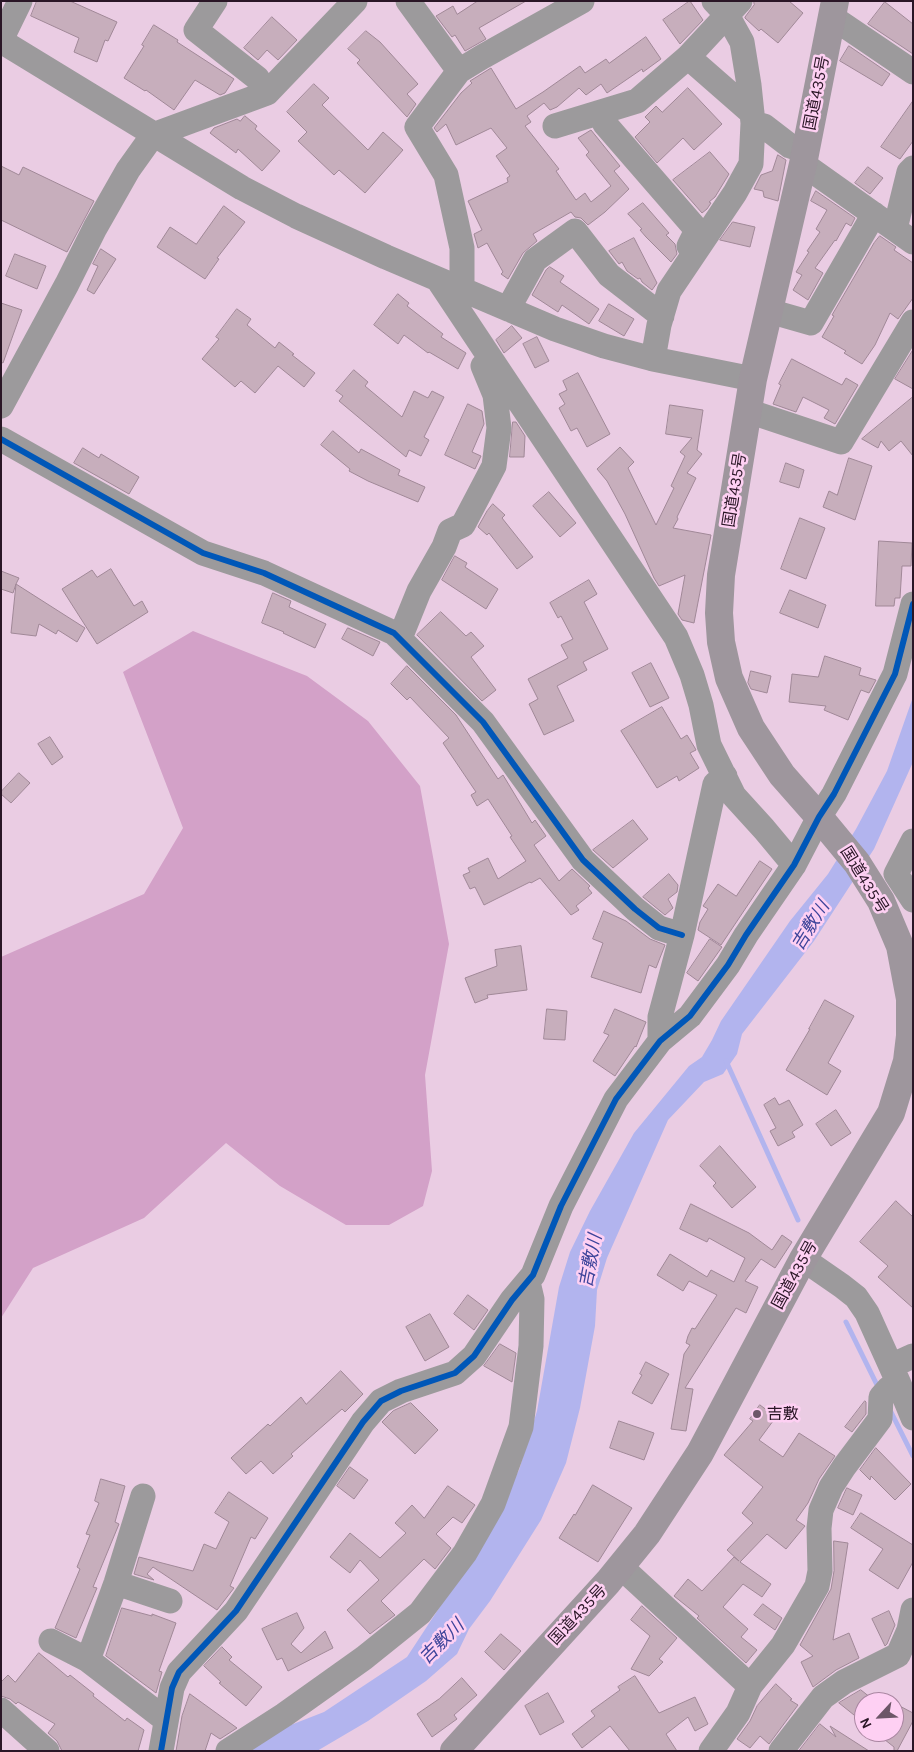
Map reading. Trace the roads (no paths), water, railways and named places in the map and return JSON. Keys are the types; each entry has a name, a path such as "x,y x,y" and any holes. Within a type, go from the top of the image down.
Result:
{"highway":[{"name":"国道435号","path":"454,1751 621,1566 647,1534 700,1453 803,1259 890,1113 907,1061 910,1036 909,974 900,946 881,901 857,863 782,775 751,728 729,678 721,642 719,613 721,575 753,379 804,157 833,9"}],"street":[{"path":"20,1 1,41 242,188 296,216 439,281 555,329 653,359 753,379"},
{"path":"215,1 196,30 257,78 267,93"},
{"path":"1,406 8,380 68,284 95,228 128,170 153,135 267,93 355,1"},
{"path":"408,1 459,72"},
{"path":"462,290 462,248 446,175 417,127 459,72 582,1"},
{"path":"555,126 637,101 688,57 727,6 742,42 749,85 752,118 751,164 735,193 669,291 653,359"},
{"path":"833,9 913,72"},
{"path":"688,57 752,118 904,236"},
{"path":"599,113 605,124 696,231"},
{"path":"904,236 909,172 913,168"},
{"path":"769,311 811,323 874,214"},
{"path":"508,310 535,260 575,231 609,274 662,316"},
{"path":"439,281 676,637 692,675 709,745 734,796 794,865"},
{"path":"748,411 841,442 913,322"},
{"path":"400,638 419,591 444,547 450,531 464,525 494,466 499,428 496,395 483,366 488,354"},
{"path":"1,439 202,553 264,573 394,633 483,722 583,860 635,909 659,928 682,935"},
{"path":"161,1751 172,1688 179,1672 236,1610 363,1422 381,1402 401,1391 455,1373 474,1356 512,1300 533,1275 561,1206 612,1106 660,1041 690,1016 696,1008 728,965 746,935 824,822 834,794 895,674 913,604"},
{"path":"660,1041 660,1018 682,935 715,784 725,776"},
{"path":"913,841 896,874 913,900"},
{"path":"803,1259 856,1297 901,1369 913,1418"},
{"path":"228,1751 284,1715 364,1658 420,1613 465,1553 493,1504 521,1427 531,1346 532,1299 528,1282"},
{"path":"711,1751 738,1713 750,1686 783,1645 817,1586 820,1572 819,1528 821,1510 831,1488 844,1467 880,1418 881,1397 901,1369"},
{"path":"88,1660 116,1582 135,1507"},
{"path":"621,1566 750,1686"},
{"path":"116,1582 170,1601"},
{"path":"781,1751 824,1697 844,1682 898,1654 908,1630 913,1610"},
{"path":"51,1640 88,1660 166,1720"},
{"path":"1,1710 47,1751"}],"water":[{"name":"吉敷川","path":"913,697 913,762 874,849 814,941 742,1034 737,1054 723,1074 704,1082 668,1120 607,1258 597,1290 595,1326 580,1408 566,1463 541,1520 490,1601 469,1629 457,1654 426,1681 368,1721 317,1751 245,1751 283,1728 324,1712 407,1657 462,1573 519,1470 537,1411 559,1287 570,1252 590,1211 634,1133 689,1066 702,1057 721,1021 790,921 828,874 856,829 887,771"}],"waterway":[{"path":"726,1061 798,1220"},
{"path":"846,1322 879,1389"},
{"path":"890,1410 913,1456"}],"place":[{"name":"吉敷","path":"757,1414"}]}
